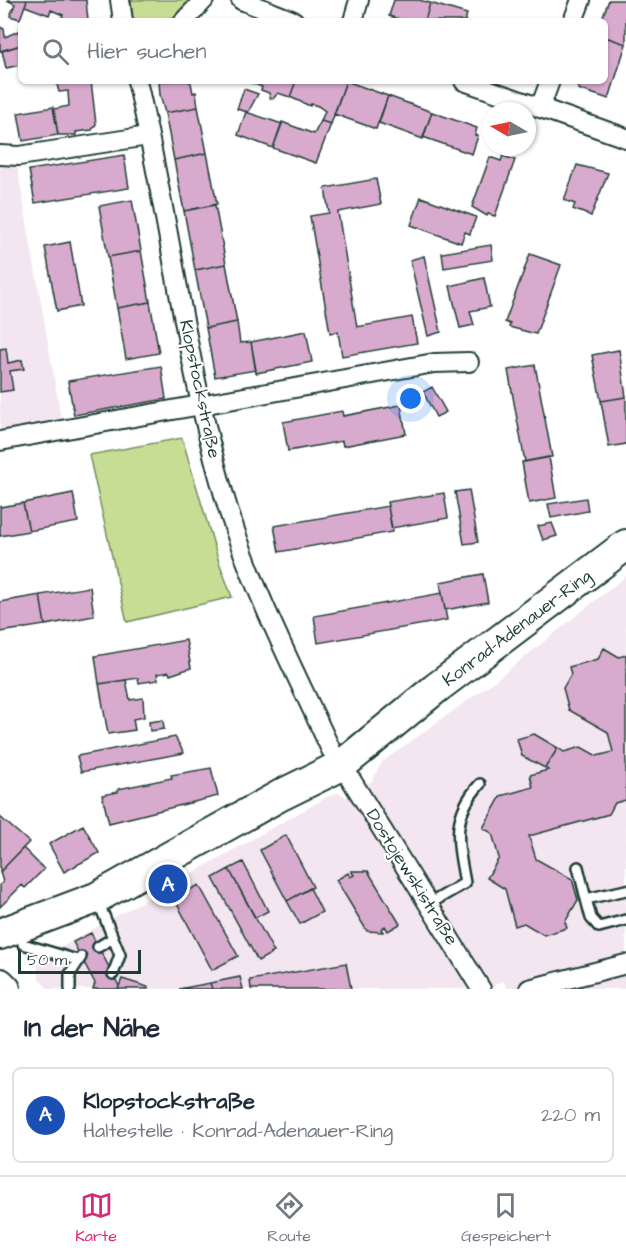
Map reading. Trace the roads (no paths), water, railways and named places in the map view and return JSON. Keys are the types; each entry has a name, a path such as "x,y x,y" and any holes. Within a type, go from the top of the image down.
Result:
{"main road":[{"name":"Konrad-Adenauer-Ring","path":"8,945 281,795 303,772 337,757 382,716 435,689 624,550"},
{"path":"0,984 5,989"}],"street":[{"path":"120,0 123,18"},
{"path":"186,18 204,0"},
{"path":"241,0 286,18"},
{"path":"354,18 359,0"},
{"path":"574,18 581,0"},
{"name":"Klopstockstraße","path":"138,84 201,403 221,483 246,562 278,638 337,757"},
{"path":"472,84 626,138"},
{"path":"540,108 549,84"},
{"path":"0,155 18,156 148,136"},
{"path":"0,441 201,403 434,363 469,362"},
{"name":"Dostojewskistraße","path":"337,757 481,989"},
{"path":"529,989 626,964"}],"lane":[{"path":"429,904 465,883 458,833 459,818 470,796 480,784"},
{"path":"578,867 591,918 599,927 626,920"},
{"path":"586,899 626,890"},
{"path":"91,901 113,938 120,955 113,974"},
{"path":"98,947 113,938"},
{"path":"8,945 79,959 70,974 70,989"}],"place":[{"name":"Klopstockstraße","path":"168,884"}]}
